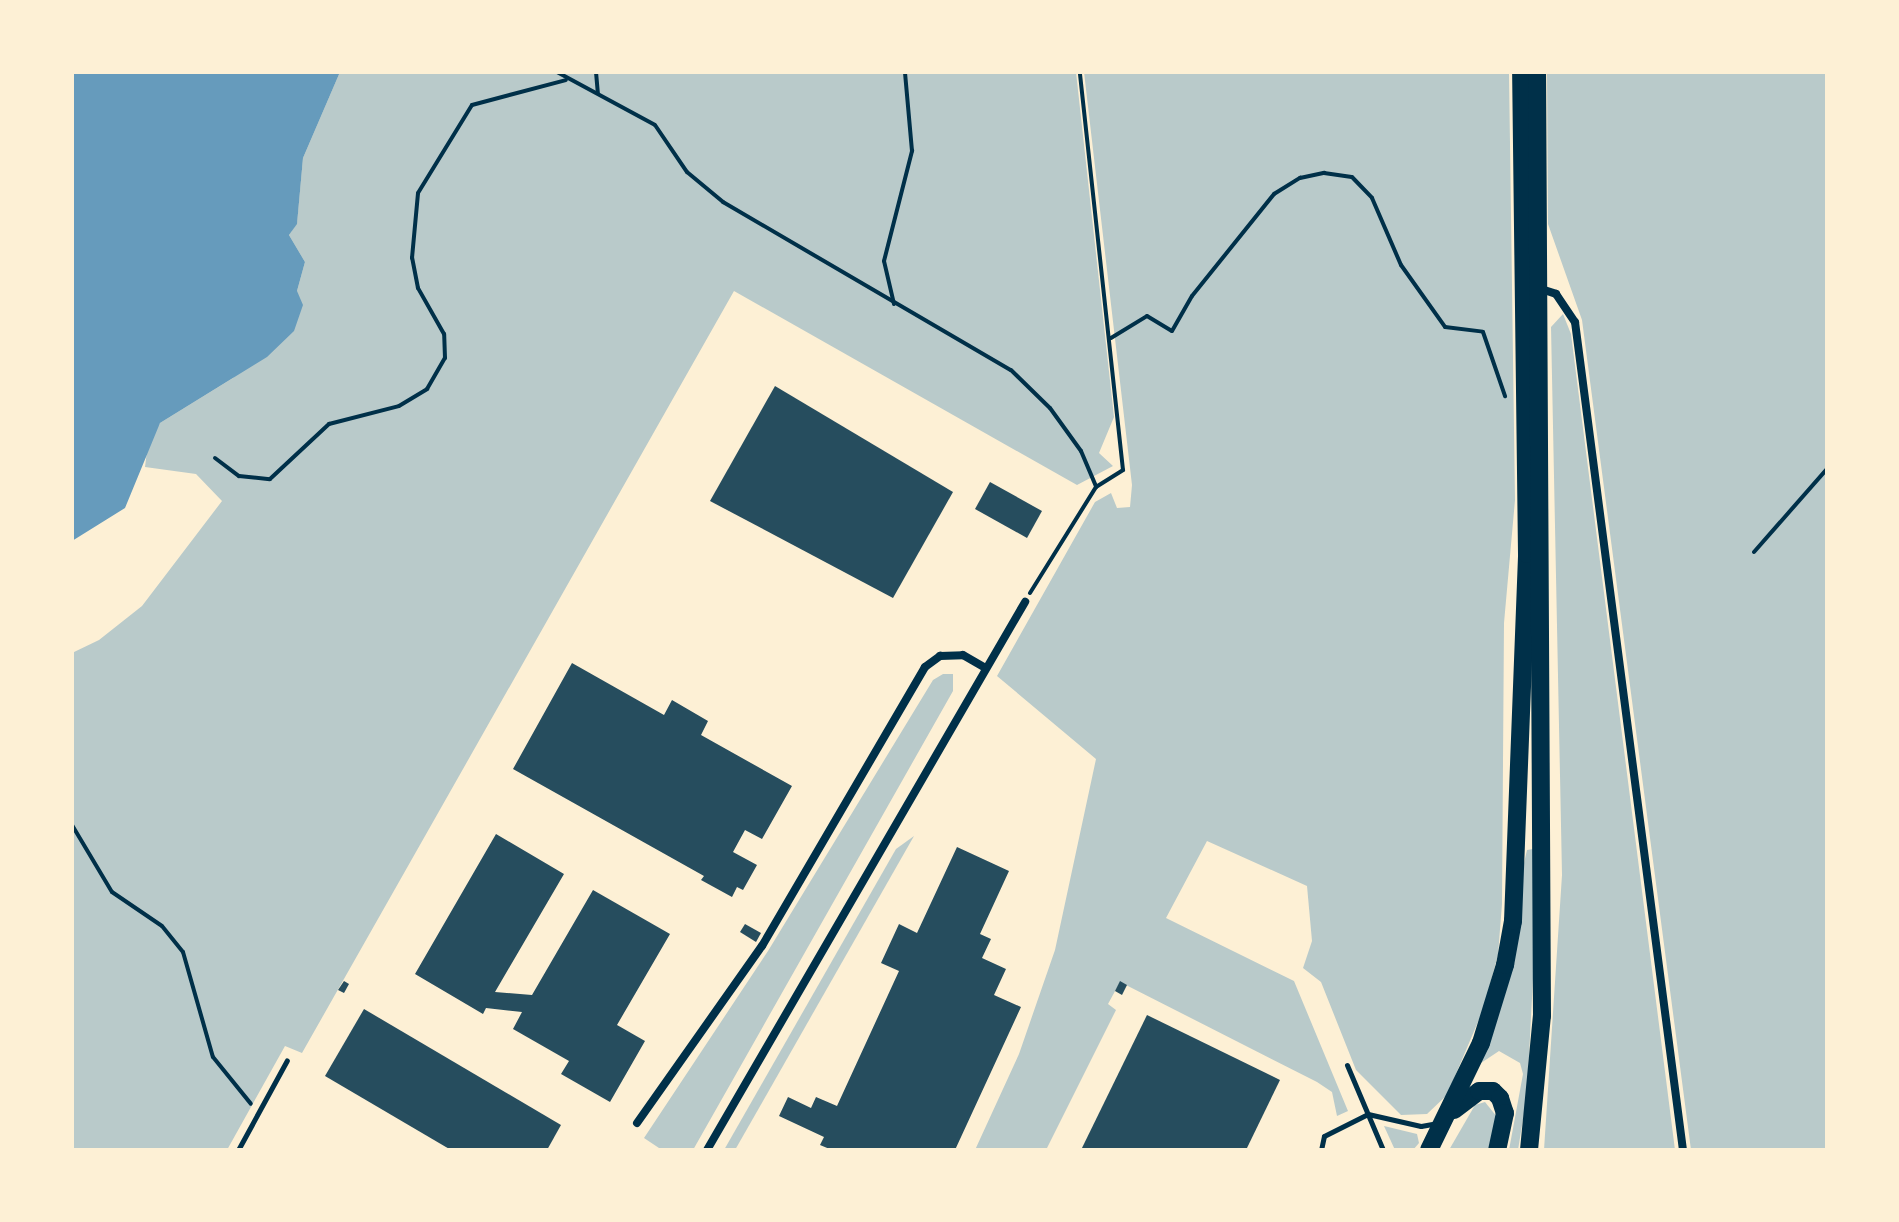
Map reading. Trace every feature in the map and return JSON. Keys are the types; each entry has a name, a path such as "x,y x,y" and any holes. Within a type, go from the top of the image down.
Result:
{"main road":[{"path":"1429,1150 1450,1115 1496,998 1513,921 1527,554 1521,72"},
{"path":"1529,1150 1542,1016 1537,72"},
{"path":"1450,1115 1466,1097 1493,1091 1505,1113 1497,1150"}],"street":[{"path":"1537,288 1556,294 1575,322 1683,1150"},
{"path":"707,1150 984,667 1025,602"},
{"path":"637,1123 762,946 925,667 940,656 963,655 984,667"}],"lane":[{"path":"238,1150 287,1060"},
{"path":"1347,1065 1383,1150"},
{"path":"1321,1150 1324,1136 1368,1114 1421,1126 1450,1115"}],"path":[{"path":"557,72 566,80 598,93 655,125 687,172 723,202 895,306 1011,370 1050,408 1081,451 1096,487"},
{"path":"596,72 598,93"},
{"path":"895,306 884,261 912,151 905,72"},
{"path":"1025,602 1096,487 1123,470 1080,72"},
{"path":"215,458 239,476 270,479 329,424 399,406 427,389 445,358 444,334 418,288 412,258 418,193 472,105 566,80"},
{"path":"1111,338 1147,316 1172,331 1192,296 1274,194 1300,178 1324,173 1352,177 1372,198 1401,265 1445,327 1483,332 1507,405 1524,417"},
{"path":"1754,552 1827,469"},
{"path":"72,825 112,892 173,936 191,967 213,1057 260,1110"}],"shaded area":[{"path":"340,72 1076,72 1114,417 1099,453 1113,466 1077,485 734,291 302,1053 285,1046 227,1150 72,1150 72,653 99,640 142,606 222,501 196,474 145,467 148,443 160,423 233,378 297,291 305,262 289,235 297,223 303,158"},
{"path":"1084,72 1509,72 1515,500 1504,623 1502,904 1498,955 1483,1010 1447,1095 1427,1114 1401,1115 1356,1070 1321,982 1303,968 1312,941 1307,886 1207,841 1166,918 1294,981 1348,1111 1337,1116 1332,1092 1317,1082 1120,982 1108,1004 1116,1010 1046,1150 975,1150 1019,1054 1055,950 1096,759 997,676 1095,502 1111,493 1117,508 1130,507 1132,485"},
{"path":"1547,72 1827,72 1827,1150 1691,1150 1582,320 1548,224"},
{"path":"1563,314 1571,334 1675,1150 1544,1150 1562,875 1551,327"},
{"path":"943,674 953,674 953,691 693,1150 662,1150 644,1138 768,951 933,680"},
{"path":"914,836 735,1150 724,1150 896,849"},
{"path":"1533,849 1535,940 1527,1095 1518,1150 1509,1150 1523,1074 1520,1063 1499,1051 1481,1063 1513,967 1524,863 1527,850"},
{"path":"1485,1102 1497,1117 1488,1150 1449,1150 1475,1105"},
{"path":"1384,1126 1417,1134 1419,1143 1413,1150 1395,1150"}],"water":[{"path":"72,72 340,72 303,158 297,224 289,235 305,262 297,291 303,305 294,331 267,357 160,423 125,508 72,541"}],"building":[{"path":"775,386 953,492 893,598 710,501"},
{"path":"990,482 1042,511 1027,538 975,509"},
{"path":"572,663 664,715 672,700 708,721 701,735 792,786 762,839 745,830 733,852 757,865 743,890 737,887 732,897 701,880 704,876 513,769"},
{"path":"496,834 564,874 495,992 532,995 593,890 670,934 617,1025 645,1041 610,1102 561,1074 569,1061 513,1029 522,1012 486,1008 483,1014 415,974"},
{"path":"957,847 1009,871 980,934 991,939 982,958 1006,969 994,995 1021,1007 955,1150 832,1150 820,1145 824,1137 779,1116 788,1097 811,1108 816,1097 837,1106 899,971 881,963 899,924 917,933"},
{"path":"745,924 761,933 756,942 740,932"},
{"path":"344,981 349,984 344,993 338,990"},
{"path":"1120,981 1127,985 1122,995 1115,991"},
{"path":"364,1009 561,1125 547,1150 451,1150 325,1076"},
{"path":"1147,1015 1280,1080 1246,1150 1081,1150"}]}
